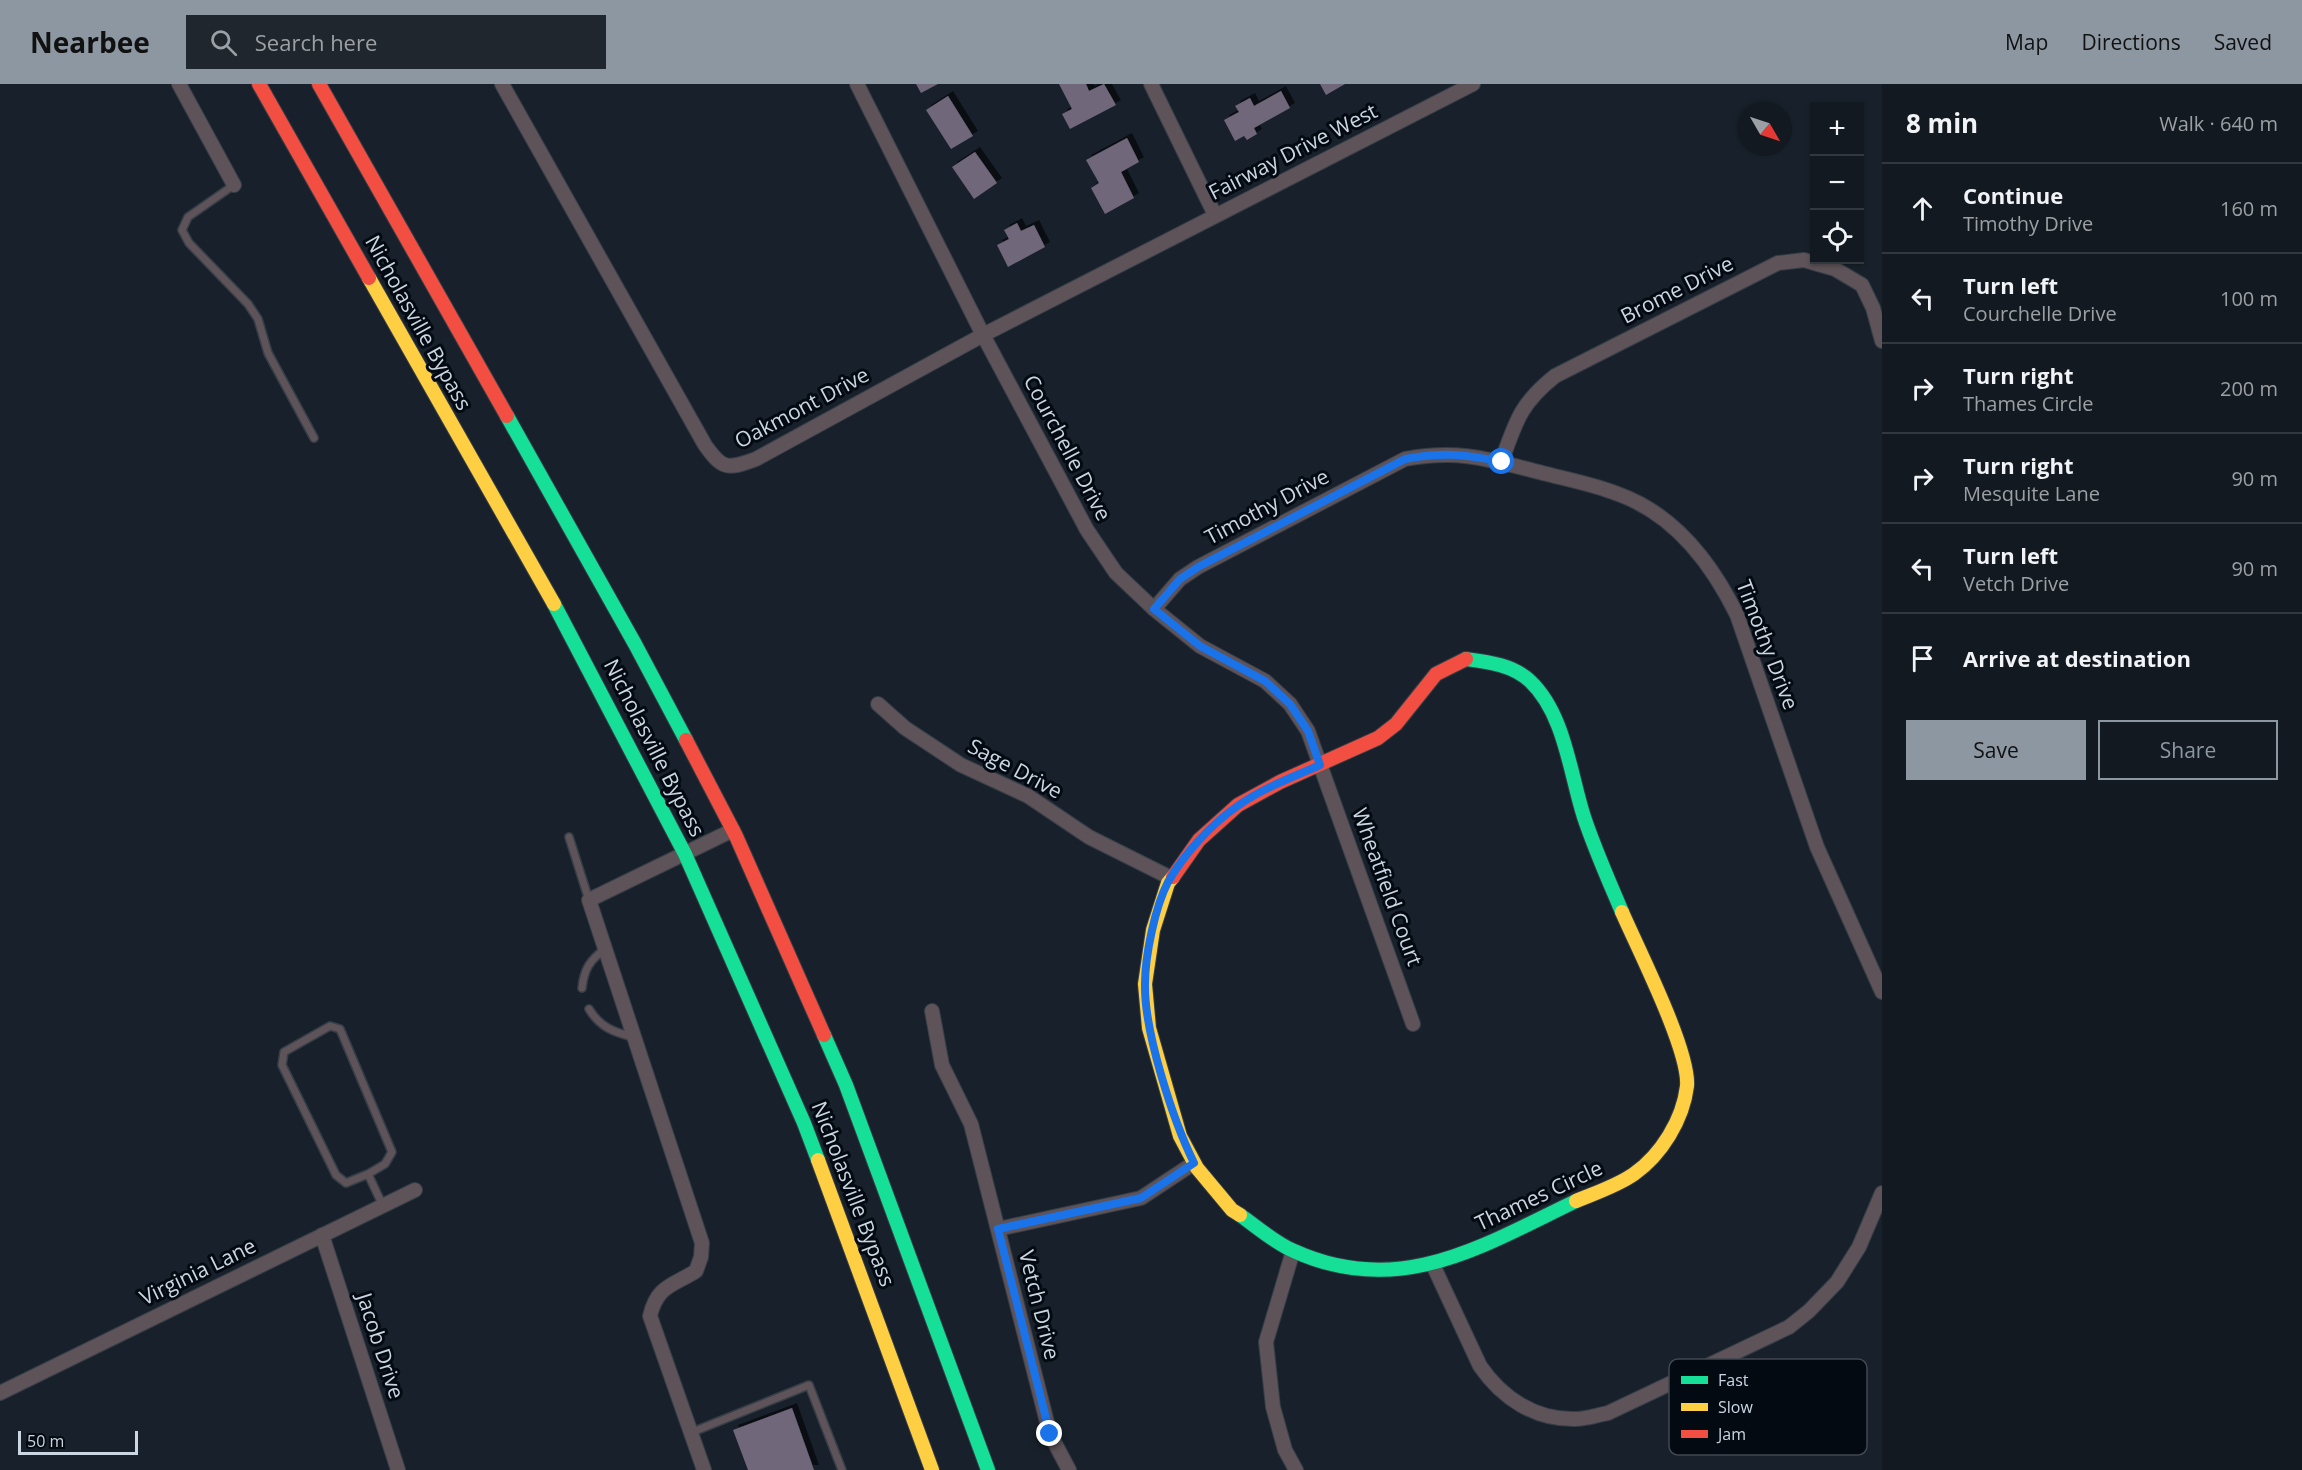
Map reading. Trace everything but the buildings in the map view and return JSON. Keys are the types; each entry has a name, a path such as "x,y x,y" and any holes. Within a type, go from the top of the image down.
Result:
{"main road":[{"name":"Nicholasville Bypass","path":"259,84 568,629 686,854 742,977 808,1132 932,1470"},
{"name":"Nicholasville Bypass","path":"319,84 640,654 733,830 846,1085 988,1470"},
{"name":"Thames Circle","path":"1466,659 1497,662 1516,671 1535,686 1549,708 1588,830 1683,1055 1687,1085 1681,1112 1664,1145 1634,1174 1466,1254 1433,1265 1395,1270 1349,1268 1293,1251 1232,1210 1194,1163 1180,1136 1149,1028 1144,984 1153,930 1171,878 1199,840 1238,805 1320,765 1378,738 1396,724 1436,674 1466,659"}],"street":[{"path":"179,84 234,185"},
{"name":"Oakmont Drive","path":"502,84 705,445 716,461 723,465 735,467 756,459 983,335 1132,259"},
{"name":"Courchelle Drive","path":"857,84 983,335 1086,530 1116,573 1154,609 1200,646 1265,681 1290,704 1308,731 1320,765"},
{"path":"1151,84 1215,215"},
{"name":"Fairway Drive West","path":"1132,259 1473,84"},
{"name":"Brome Drive","path":"1502,462 1516,421 1533,394 1555,376 1778,263 1804,260 1835,268 1862,285 1873,308 1882,341"},
{"name":"Timothy Drive","path":"1154,609 1180,579 1198,567 1405,459 1437,453 1472,455 1620,494 1659,516 1688,540 1719,579 1737,615 1817,847 1882,992"},
{"name":"Sage Drive","path":"878,704 904,728 961,765 1028,796 1089,837 1171,878"},
{"name":"Wheatfield Court","path":"1320,765 1413,1024"},
{"path":"704,1470 650,1316 654,1300 661,1290 696,1271 701,1257 702,1243 589,900 733,830"},
{"name":"Vetch Drive","path":"932,1011 942,1065 971,1124 1050,1434 1069,1470"},
{"path":"998,1229 1141,1198 1194,1163"},
{"name":"Virginia Lane","path":"0,1393 415,1190"},
{"path":"1722,1359 1789,1327 1809,1311 1837,1282 1859,1247 1882,1193"},
{"name":"Jacob Drive","path":"322,1235 398,1470"},
{"path":"1293,1251 1266,1342 1273,1407 1285,1450 1296,1470"},
{"path":"1433,1265 1480,1366 1489,1380 1511,1401 1543,1414 1575,1419 1608,1413 1669,1384"}],"lane":[{"path":"234,185 188,217 182,230 189,243 234,288 258,319 268,354 314,438"},
{"path":"569,837 589,900"},
{"path":"582,988 584,971 593,958 605,949"},
{"path":"590,1009 597,1022 614,1032 634,1037"},
{"path":"330,1026 339,1029 392,1152 385,1164 368,1174 346,1184 336,1175 282,1065 284,1052 330,1026"},
{"path":"368,1174 382,1206"},
{"path":"690,1433 809,1385 842,1470"}],"traffic: fast":[{"path":"507,416 686,740"},
{"path":"554,604 685,854 804,1123 818,1160"},
{"path":"1466,659 1492,663 1516,671 1530,681 1542,695 1559,727 1584,817 1622,912"},
{"path":"824,1035 846,1085 988,1470"},
{"path":"1240,1215 1294,1251 1333,1264 1370,1270 1405,1268 1440,1261 1507,1235 1576,1201"}],"traffic: slow":[{"path":"369,278 554,604"},
{"path":"1173,877 1168,883 1153,930 1145,984 1149,1028 1180,1136 1197,1168 1232,1210 1240,1215"},
{"path":"1576,1201 1606,1189 1644,1166 1669,1136 1685,1099 1686,1070 1672,1025 1622,912"},
{"path":"818,1160 932,1470"}],"traffic: jam":[{"path":"259,84 369,278"},
{"path":"319,84 507,416"},
{"path":"1173,877 1199,840 1238,805 1280,782 1378,738 1396,724 1436,674 1466,659"},
{"path":"686,740 736,836 824,1035"}],"route":[{"path":"1050,1434 998,1229 1141,1198 1194,1163 1180,1136 1149,1028 1144,984 1153,930 1168,883 1199,840 1238,805 1320,765 1308,731 1290,704 1265,681 1200,646 1154,609 1180,579 1198,567 1405,459 1437,453 1472,455 1502,462"}]}
